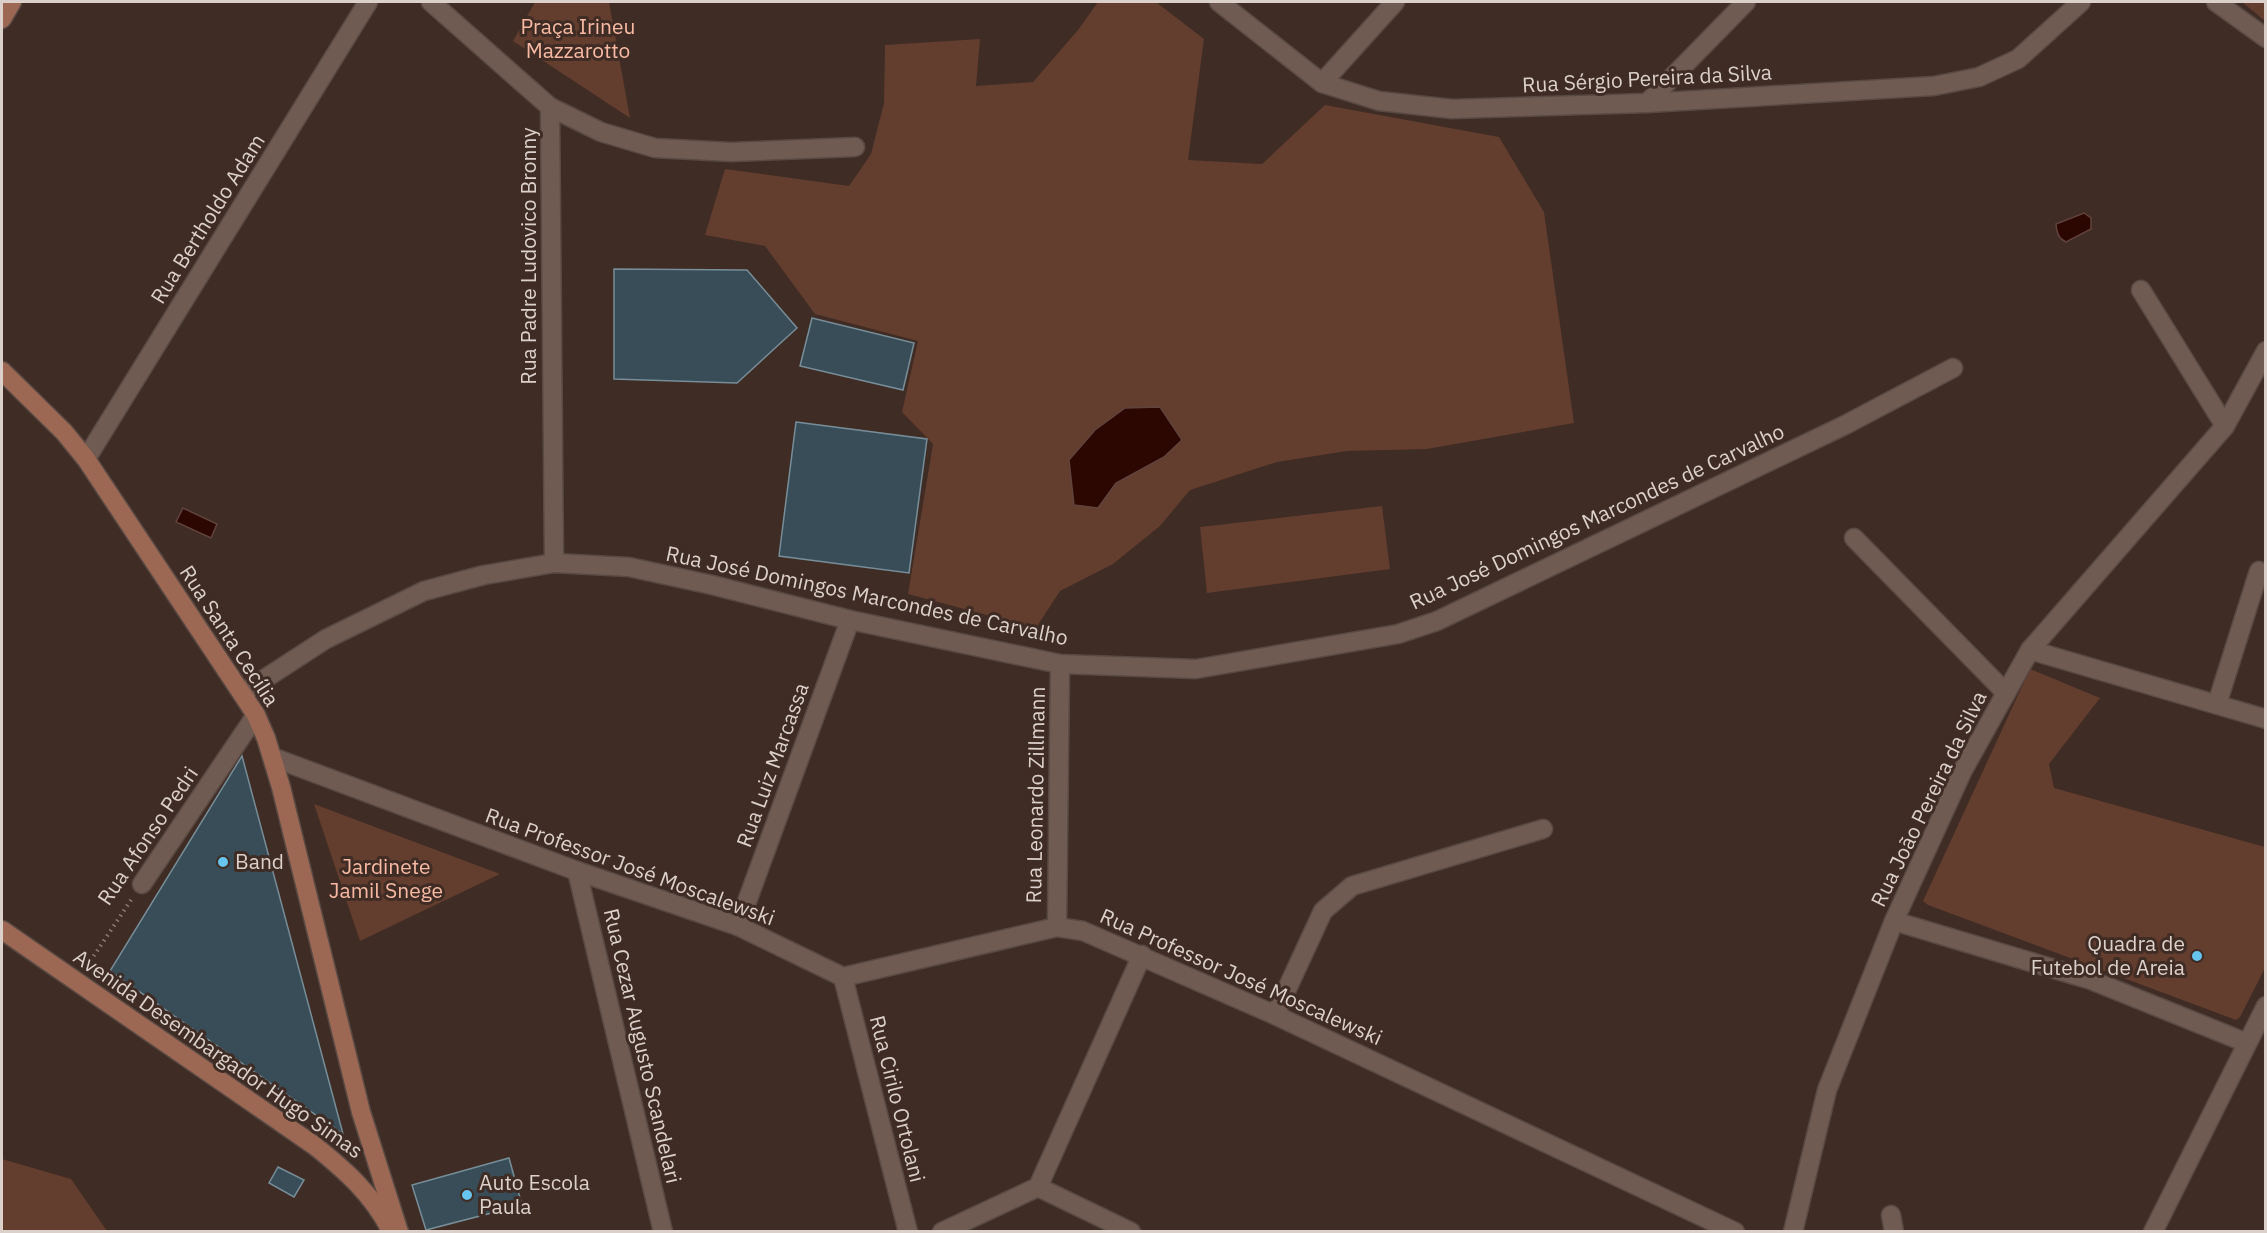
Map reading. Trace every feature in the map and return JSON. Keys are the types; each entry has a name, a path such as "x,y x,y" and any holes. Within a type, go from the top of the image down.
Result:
{"main road":[{"path":"2,19 12,2"},
{"name":"Rua Santa Cecília","path":"2,370 64,432 86,459 256,715 272,757 361,1112 399,1232"},
{"name":"Avenida Desembargador Hugo Simas","path":"2,930 315,1146 353,1178 367,1194 391,1232"},
{"name":"Rua Santa Cecília","path":"361,1112 367,1194"}],"street":[{"name":"Rua Bertholdo Adam","path":"86,459 368,2"},
{"name":"Rua Padre Ludovico Bronny","path":"431,2 550,107 554,563"},
{"name":"Rua Sérgio Pereira da Silva","path":"1219,2 1322,83 1379,101 1452,109 1647,104 1934,86 1979,77 2018,58 2081,2"},
{"path":"1322,83 1395,2"},
{"path":"1647,104 1746,2"},
{"path":"2216,2 2265,38"},
{"path":"550,107 601,132 655,148 730,152 855,147"},
{"path":"2141,290 2226,426"},
{"name":"Rua João Pereira da Silva","path":"1792,1232 1827,1090 1894,921 1964,770 2030,650 2226,426 2265,351"},
{"name":"Rua José Domingos Marcondes de Carvalho","path":"243,693 326,639 424,591 484,575 554,563 629,567 712,585 850,620 1060,664 1197,669 1398,634 1437,621 1845,424 1953,368"},
{"path":"1854,538 2006,693"},
{"path":"2217,705 2259,571"},
{"name":"Rua Luiz Marcassa","path":"738,926 850,620"},
{"path":"2030,650 2265,719"},
{"name":"Rua Leonardo Zillmann","path":"1057,927 1060,664"},
{"name":"Rua Afonso Pedri","path":"142,884 256,715"},
{"name":"Rua Professor José Moscalewski","path":"272,757 577,872 738,926 843,977 1057,927 1083,931 1275,1015 1735,1232"},
{"path":"1275,1015 1323,911 1352,886 1543,829"},
{"name":"Rua Cezar Augusto Scandelari","path":"577,872 663,1232"},
{"path":"1894,921 2091,980 2247,1043"},
{"path":"942,1232 1038,1187 1142,955"},
{"name":"Rua Cirilo Ortolani","path":"843,977 908,1232"},
{"path":"2153,1232 2265,1006"},
{"path":"1038,1187 1131,1232"}],"path":[{"name":"Rua Afonso Pedri","path":"77,981 142,884"}],"green space":[{"name":"Praça Irineu Mazzarotto","path":"535,2 609,2 630,118 513,41"},
{"path":"1098,2 1156,2 1204,39 1188,160 1262,164 1325,105 1499,137 1544,212 1574,423 1427,449 1347,451 1277,462 1190,490 1160,526 1113,564 1060,591 1036,628 908,594 933,444 902,412 918,341 815,314 765,246 705,235 725,169 849,186 871,154 884,103 885,45 980,39 976,86 1033,82 1078,30"},
{"path":"2242,2 2265,2 2265,21"},
{"path":"1382,506 1390,569 1207,593 1200,527"},
{"path":"2030,669 2100,698 2049,764 2054,788 2265,847 2265,968 2240,1017 2236,1020 1928,905 1923,901"},
{"name":"Jardinete Jamil Snege","path":"314,804 500,874 360,941"},
{"path":"2,1159 71,1179 107,1231 2,1231"}],"shaded area":[{"path":"2084,213 2091,218 2091,229 2066,242 2061,239 2057,233 2056,224"},
{"path":"1160,407 1182,440 1164,457 1116,483 1098,508 1074,505 1069,460 1095,430 1125,408"},
{"path":"183,508 217,524 211,538 176,522"}],"building":[{"path":"614,269 747,270 797,328 737,383 614,379"},
{"path":"812,318 914,343 903,390 800,366"},
{"path":"796,422 927,439 909,573 779,556"},
{"name":"Band","path":"242,756 343,1134 110,971"},
{"name":"Auto Escola Paula","path":"509,1158 522,1205 426,1230 412,1185"},
{"path":"278,1167 304,1180 294,1197 269,1183"}],"place":[{"name":"Band","path":"223,862"},
{"name":"Quadra de Futebol de Areia","path":"2197,956"},
{"name":"Auto Escola Paula","path":"467,1195"}]}
